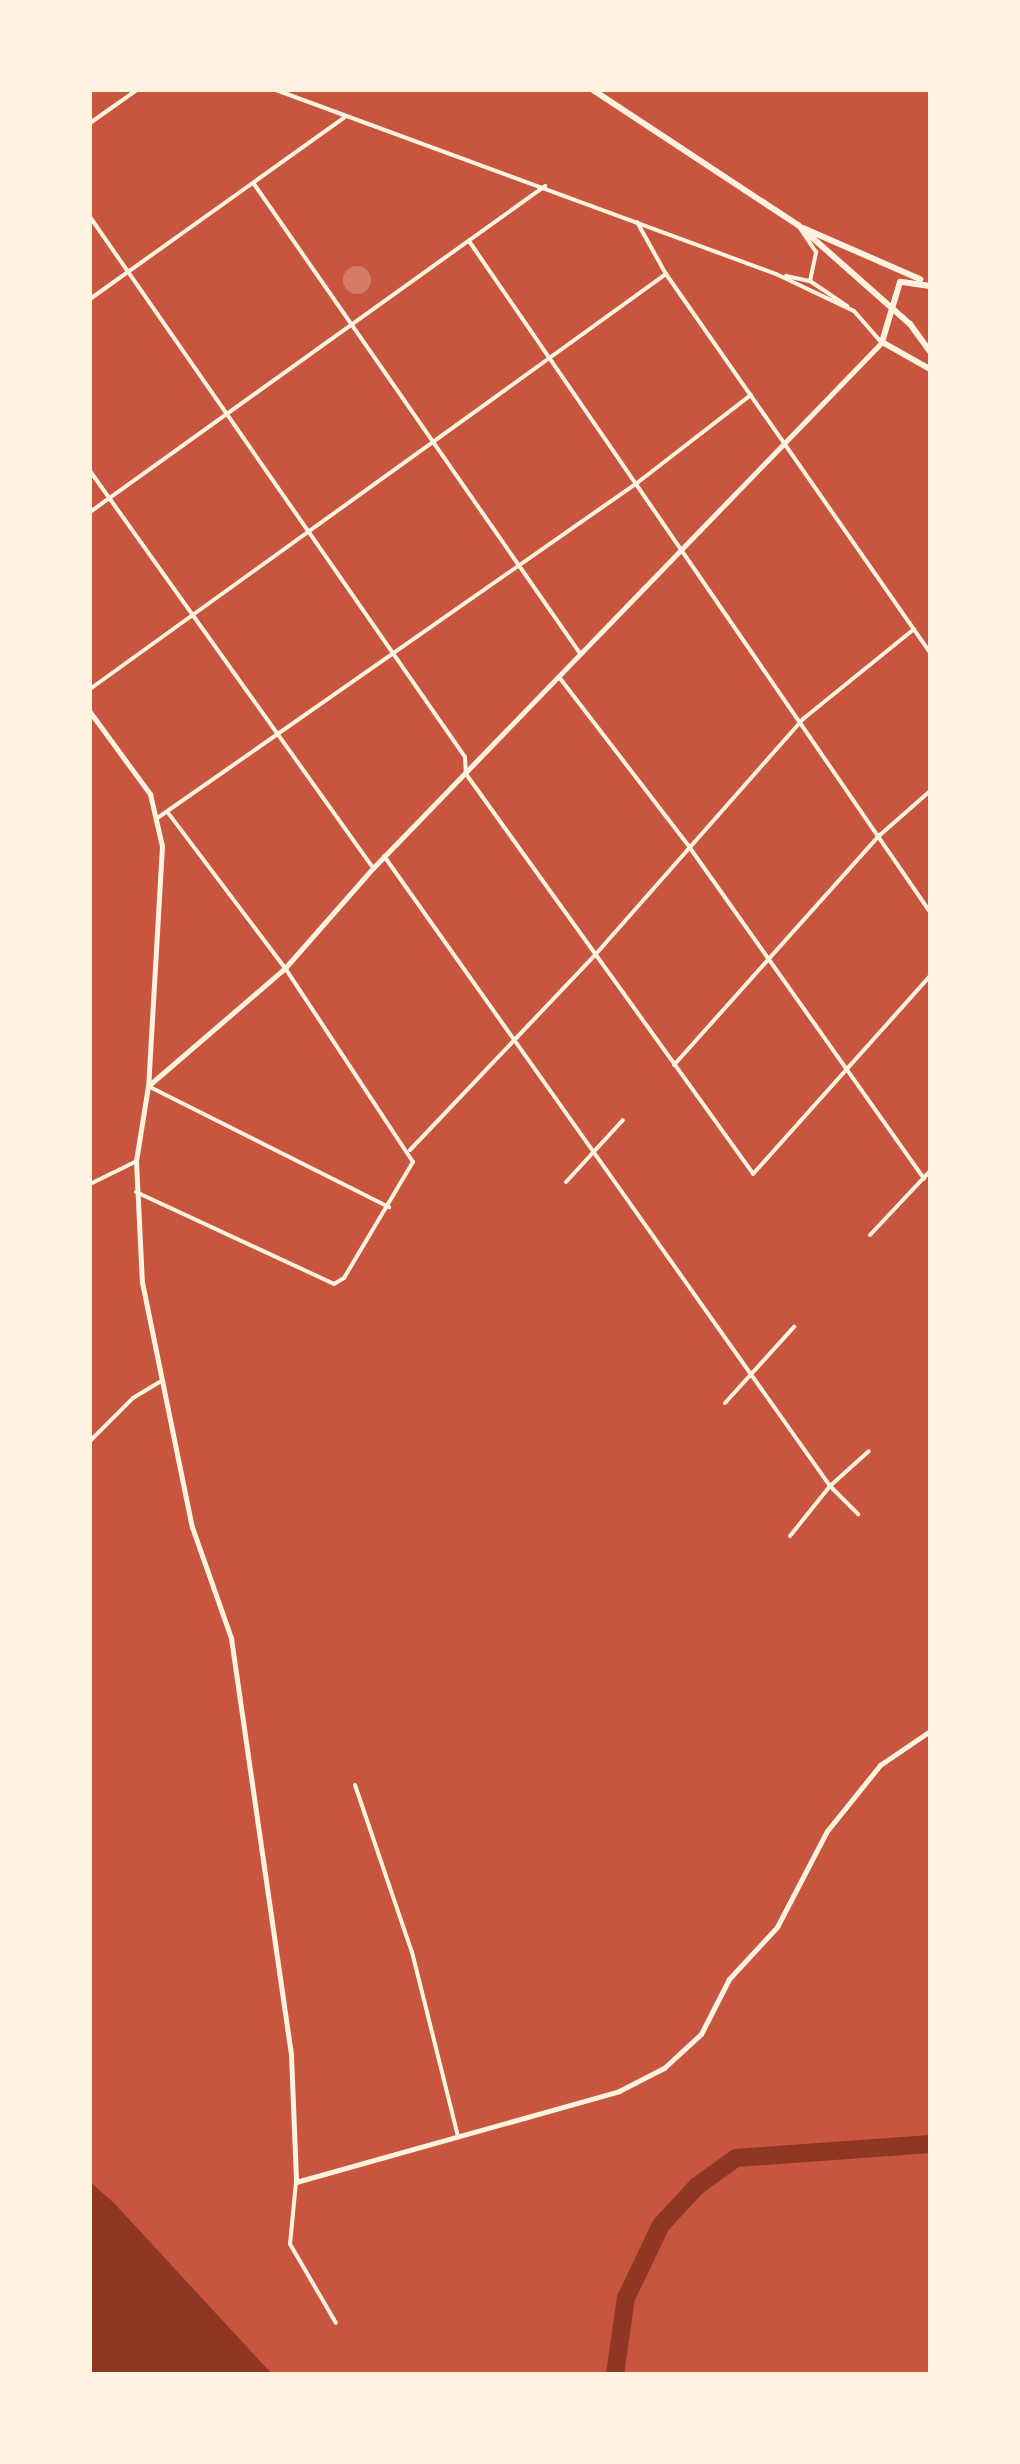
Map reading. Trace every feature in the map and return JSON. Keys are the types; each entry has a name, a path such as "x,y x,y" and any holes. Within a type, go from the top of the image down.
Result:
{"main road":[{"path":"592,90 798,226 894,309 930,352"},
{"path":"798,226 930,284"},
{"path":"930,284 900,282 882,342 930,370"}],"street":[{"path":"90,123 138,90"},
{"path":"276,90 546,186 776,274 854,311"},
{"path":"90,300 344,116"},
{"path":"254,184 580,654"},
{"path":"90,512 546,186"},
{"path":"90,217 466,758 466,774 754,1174 930,976"},
{"path":"637,222 666,274 930,652"},
{"path":"798,226 816,252 810,282"},
{"path":"469,242 804,719 930,912"},
{"path":"90,689 434,446 666,274"},
{"path":"148,1086 285,968 384,856 882,342 854,311 810,282 776,274"},
{"path":"156,819 518,568 751,396"},
{"path":"90,471 373,868"},
{"path":"410,1150 595,955 804,719 914,629"},
{"path":"559,677 690,848 924,1178"},
{"path":"90,712 150,794 162,846 148,1086 136,1161 142,1282 192,1527 231,1638 290,2055 296,2182 290,2244 336,2323"},
{"path":"673,1066 880,835 930,791"},
{"path":"136,1192 334,1284 410,1174 410,1150 285,968 168,814"},
{"path":"384,856 830,1486 858,1514"},
{"path":"148,1086 390,1207"},
{"path":"566,1182 623,1120"},
{"path":"90,1184 136,1161"},
{"path":"870,1235 930,1171"},
{"path":"725,1403 794,1326"},
{"path":"90,1441 133,1398 161,1381"},
{"path":"790,1536 830,1486 869,1451"},
{"path":"296,2182 619,2090 684,2052 701,2034 738,1966 784,1916 827,1831 880,1765 930,1731"},
{"path":"355,1785 412,1952 458,2136"}],"shaded area":[{"path":"90,2182 114,2203 272,2374 90,2374"}],"building":[{"path":"357,266 367,270 371,280 367,290 357,294 347,290 343,280 347,270"}],"waterway":[{"path":"615,2374 626,2298 661,2225 697,2186 736,2158 930,2144"}]}
